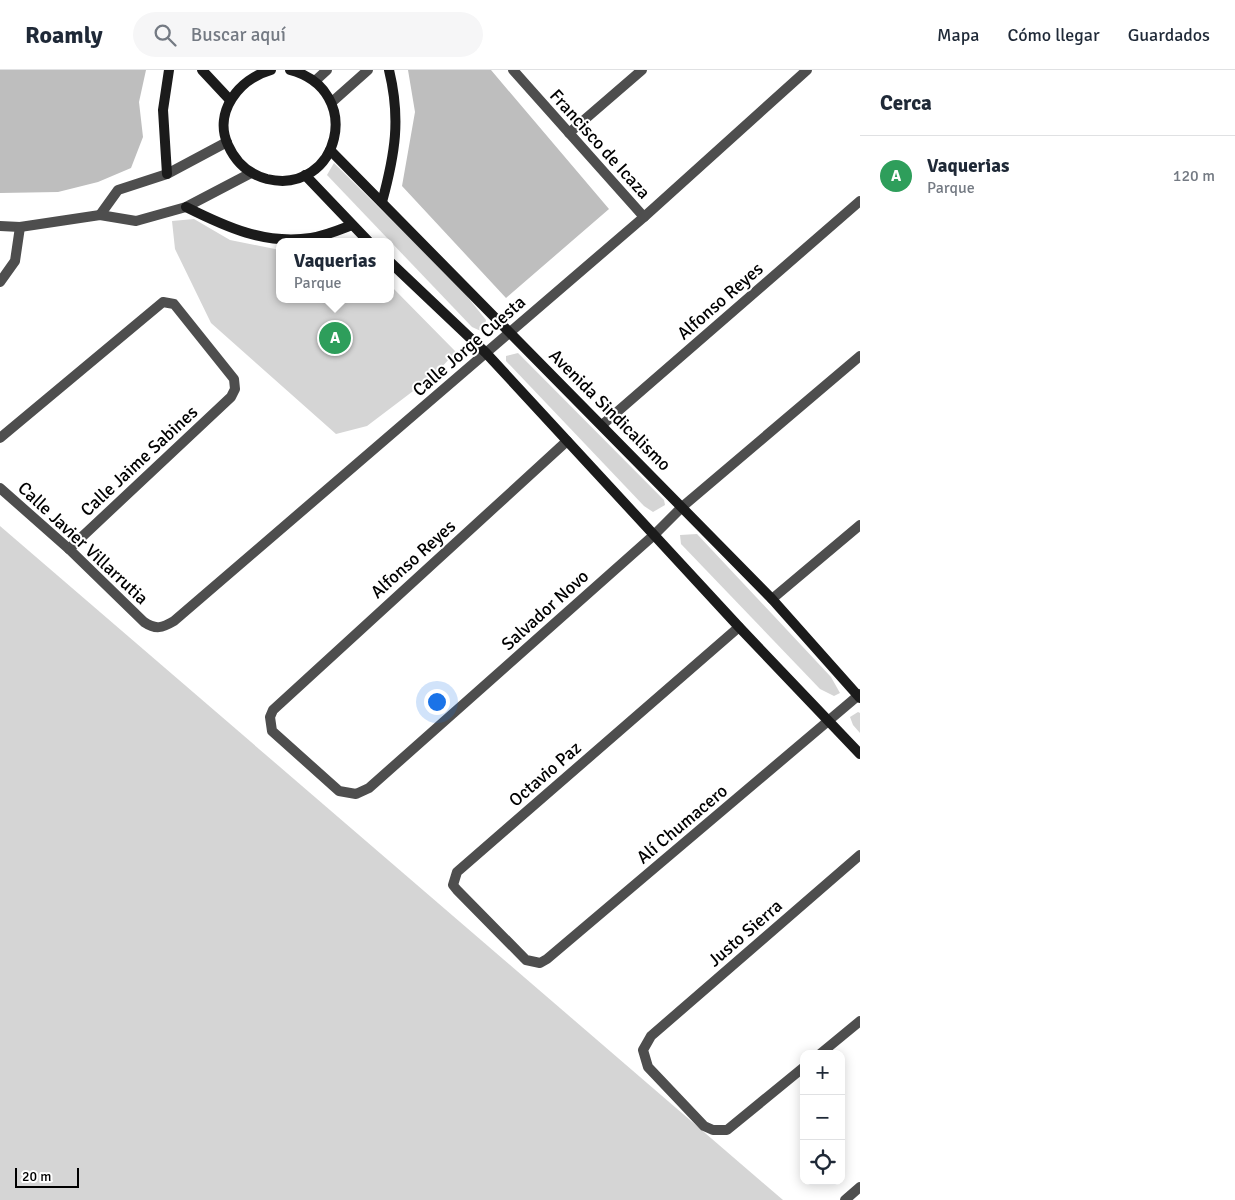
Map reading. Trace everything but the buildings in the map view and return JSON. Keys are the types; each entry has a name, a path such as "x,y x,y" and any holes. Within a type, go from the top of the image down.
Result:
{"street":[{"path":"167,174 163,110 169,70"},
{"path":"202,70 230,100"},
{"path":"271,70 257,72 237,89 230,100 224,128 227,142 233,155 250,173 275,180 290,180 305,175 324,161 336,135 336,118 332,102 315,81 302,73 290,70"},
{"path":"315,81 327,70"},
{"path":"332,102 368,70"},
{"path":"382,202 396,142 396,115 389,70"},
{"name":"Francisco de Icaza","path":"513,70 644,217"},
{"path":"569,133 642,70"},
{"name":"Calle Jorge Cuesta","path":"144,622 158,628 174,621 644,217 807,70"},
{"path":"100,215 118,190 167,174 227,142"},
{"name":"Avenida Sindicalismo","path":"330,150 772,599 859,696"},
{"path":"0,226 20,227 100,215 136,220 186,207 250,173"},
{"path":"305,175 365,238"},
{"name":"Alfonso Reyes","path":"602,425 860,201"},
{"path":"186,207 236,231 276,238"},
{"path":"312,238 352,226"},
{"path":"0,282 14,261 20,227"},
{"path":"394,266 486,353 739,627 860,754"},
{"name":"Calle Jaime Sabines","path":"0,438 163,302 174,304 234,379 236,384 231,397 69,549"},
{"name":"Salvador Novo","path":"280,702 270,717 270,724 277,736 339,791 346,794 363,793 654,535 682,507 860,356"},
{"name":"Alfonso Reyes","path":"280,702 567,441"},
{"name":"Calle Javier Villarrutia","path":"0,488 69,549 144,622"},
{"path":"772,599 860,524"},
{"name":"Octavio Paz","path":"521,956 453,885 457,872 739,627"},
{"name":"Alí Chumacero","path":"521,956 533,963 540,963 547,959 859,696"},
{"name":"Justo Sierra","path":"800,1070 727,1130 713,1130 704,1126 648,1068 643,1050 652,1036 860,855"},
{"path":"825,1050 860,1021"},
{"path":"845,1200 860,1187"}],"shaded area":[{"path":"334,163 462,290 486,320 483,332 472,327 394,245 394,238 387,238 327,175"},
{"path":"194,219 230,240 276,249 276,303 394,303 394,289 456,352 433,376 367,426 336,434 211,323 175,249 172,221"},
{"path":"518,353 664,500 665,505 653,512 644,506 506,361 506,356"},
{"path":"0,526 783,1200 0,1200"},
{"path":"697,534 831,677 840,693 834,696 820,689 681,544 680,535"},
{"path":"858,712 860,713 860,733 853,725 850,717"}],"place":[{"name":"Vaquerias","path":"335,338"}]}
